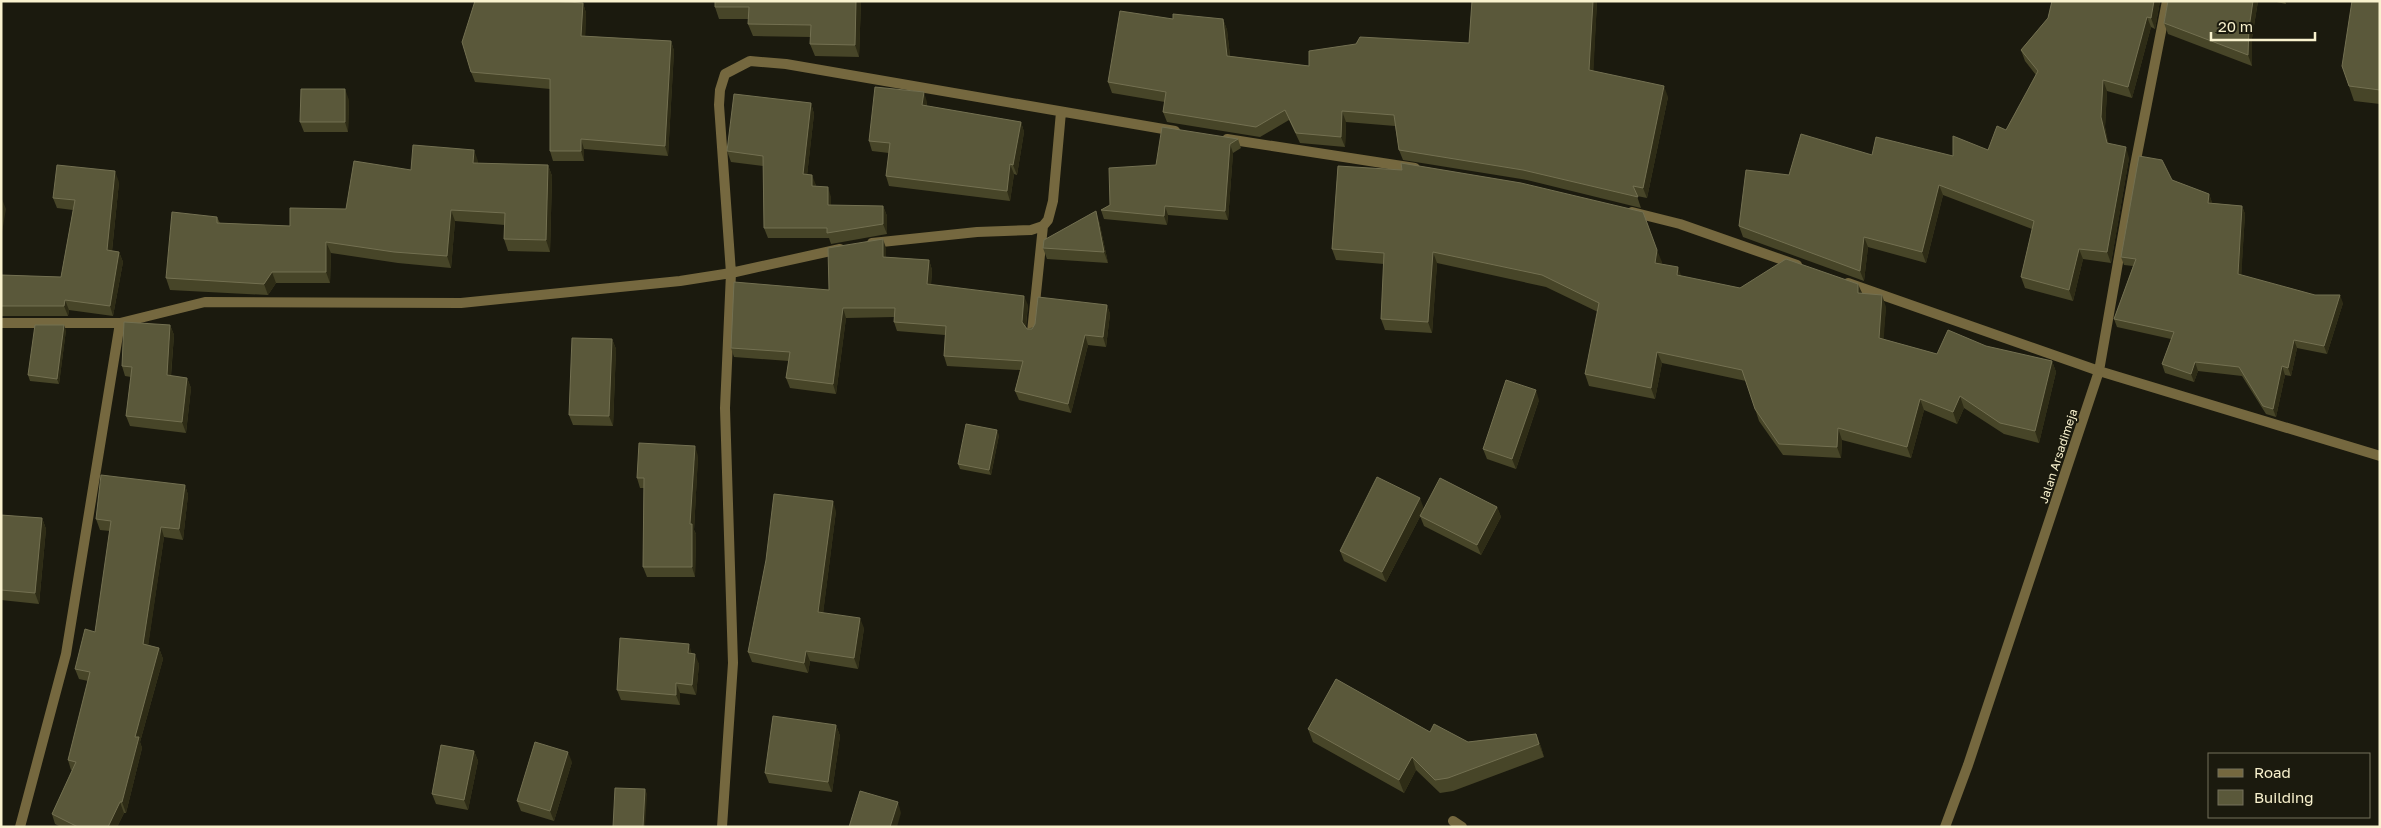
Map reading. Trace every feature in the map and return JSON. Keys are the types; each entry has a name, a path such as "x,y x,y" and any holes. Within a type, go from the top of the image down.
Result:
{"street":[{"name":"Jalan Arsadimeja","path":"1945,827 1968,765 2099,371 2135,165 2167,1"},
{"path":"722,827 733,663 724,408 731,274 719,105 720,90 725,74 736,66 757,61 786,64 1186,132"},
{"path":"1,323 120,324 205,302 461,302 671,282 731,274 852,247 894,240 977,232 1031,230 1043,226 1048,220 1053,201 1061,112"},
{"path":"1215,137 1428,170"},
{"path":"1622,210 1680,224 1810,270"},
{"path":"1032,332 1043,226"},
{"path":"1838,279 2099,371 2380,456"},
{"path":"20,827 66,654 120,324"}],"building":[{"path":"475,1 583,3 581,36 671,41 665,146 581,139 581,151 550,151 550,79 471,72 462,42"},
{"path":"715,1 856,1 855,45 810,44 811,25 748,24 749,7 715,7"},
{"path":"1472,1 1593,1 1589,70 1664,86 1643,188 1633,186 1638,197 1523,170 1399,150 1394,115 1342,111 1341,137 1296,133 1285,110 1256,127 1163,112 1166,92 1108,82 1120,11 1173,19 1173,14 1223,19 1227,56 1309,66 1309,51 1356,44 1360,37 1469,43"},
{"path":"2052,1 2154,1 2151,18 2147,17 2128,87 2103,80 2101,117 2107,143 2126,147 2107,252 2079,249 2069,290 2021,277 2034,221 1939,185 1922,252 1864,237 1860,271 1739,226 1746,170 1789,175 1801,134 1872,155 1876,137 1953,156 1953,136 1988,150 1997,126 2006,130 2038,71 2021,50 2048,18"},
{"path":"2168,1 2253,1 2248,55 2164,23"},
{"path":"2352,1 2380,1 2380,90 2349,86 2342,66"},
{"path":"875,87 924,92 922,105 1021,122 1013,165 1010,164 1007,191 886,176 890,143 869,141"},
{"path":"301,89 345,89 345,122 300,122"},
{"path":"734,94 811,103 803,174 812,175 812,186 828,187 828,205 883,206 883,224 827,233 827,228 764,228 763,156 727,151"},
{"path":"1162,127 1238,139 1230,144 1225,211 1165,206 1164,216 1101,210 1110,205 1109,168 1156,165"},
{"path":"413,145 474,150 473,163 548,165 546,240 504,239 505,213 451,210 447,256 394,252 326,242 326,272 272,272 264,284 166,278 172,212 217,217 217,223 290,226 290,208 346,209 354,161 411,170"},
{"path":"2139,156 2162,160 2172,180 2209,194 2208,203 2242,206 2238,274 2315,295 2340,295 2324,346 2294,340 2288,368 2282,366 2273,409 2263,406 2239,367 2195,362 2191,374 2162,364 2174,332 2114,319 2136,259 2121,257"},
{"path":"1401,163 1521,183 1643,212 1657,250 1655,263 1678,267 1677,275 1740,288 1786,259 1858,284 1858,293 1882,295 1879,338 1937,354 1948,330 1986,346 2052,361 2035,431 2000,423 1960,396 1953,412 1920,399 1907,447 1838,428 1837,447 1779,444 1755,409 1742,370 1657,352 1651,388 1585,374 1599,303 1542,275 1433,252 1428,322 1381,319 1384,253 1332,249 1338,166 1402,170"},
{"path":"57,165 115,171 107,250 119,252 110,306 65,300 64,306 1,306 1,275 61,277 75,200 53,198"},
{"path":"1096,211 1104,252 1043,248 1044,240"},
{"path":"883,239 883,257 929,260 927,284 1024,296 1022,322 1027,329 1032,329 1035,324 1038,297 1107,305 1103,337 1085,335 1068,404 1015,391 1023,361 944,356 946,326 894,322 895,308 843,308 833,384 786,378 790,352 731,348 734,282 829,290 828,248"},
{"path":"124,322 170,325 167,375 187,378 182,422 126,416 132,367 122,366"},
{"path":"35,325 64,325 57,379 28,375"},
{"path":"572,338 612,339 609,416 569,415"},
{"path":"1506,380 1536,390 1512,459 1483,449"},
{"path":"966,424 997,430 989,470 958,464"},
{"path":"639,443 695,446 690,524 692,524 692,567 643,567 644,478 637,478"},
{"path":"101,475 185,485 179,529 161,527 143,644 159,648 135,737 139,737 122,802 120,802 108,827 78,827 52,814 76,762 68,760 90,672 75,669 85,629 95,632 111,521 96,519"},
{"path":"1377,477 1420,498 1382,572 1340,551"},
{"path":"1440,478 1497,507 1477,545 1420,516"},
{"path":"774,494 833,501 818,612 860,618 854,658 806,651 804,663 748,652 766,560"},
{"path":"1,515 42,518 35,593 1,590"},
{"path":"620,638 689,644 688,653 695,654 692,685 676,683 676,695 617,690"},
{"path":"1336,679 1430,732 1434,724 1468,742 1536,734 1539,744 1448,778 1435,780 1412,757 1399,780 1308,729"},
{"path":"773,716 836,725 828,782 765,773"},
{"path":"535,742 568,752 550,811 517,801"},
{"path":"441,745 474,751 464,800 432,794"},
{"path":"615,788 645,789 643,827 613,827"},
{"path":"860,791 898,802 890,827 849,827"}]}
